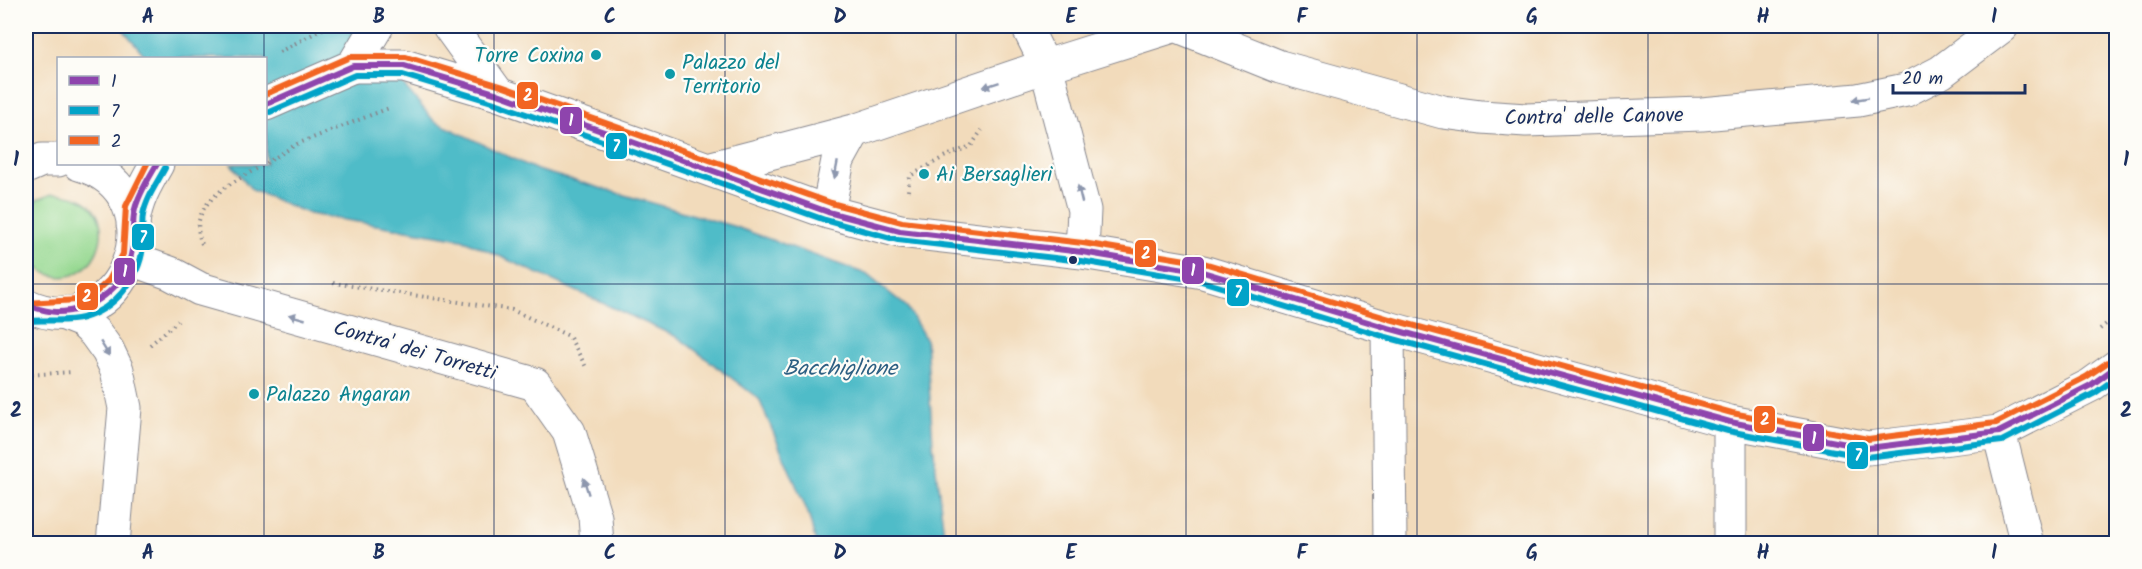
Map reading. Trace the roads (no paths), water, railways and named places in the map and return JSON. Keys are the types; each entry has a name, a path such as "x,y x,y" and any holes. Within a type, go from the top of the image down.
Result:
{"street":[{"path":"353,66 377,26"},
{"path":"449,26 498,94"},
{"path":"1026,26 1046,66 1084,210 1082,252"},
{"path":"708,169 854,131 1173,26"},
{"name":"Contra' delle Canove","path":"1178,26 1280,67 1443,112 1526,120 1702,114 1858,100 1906,90 1941,72 2002,26"},
{"path":"267,104 353,66 404,66 498,94 828,212 900,231 1082,252 1203,272 1388,328 1730,422 1868,448 1999,432 2091,385 2116,367"},
{"path":"828,212 838,160 854,131"},
{"path":"83,165 91,167 111,181 125,201 133,224"},
{"path":"37,310 83,309 103,299 118,284 131,259 134,245 134,211 154,169"},
{"name":"Contra' dei Torretti","path":"131,259 170,273 200,289 535,384 569,432 595,517 597,543"},
{"path":"37,310 82,321 95,333 108,351 117,370 125,408 113,543"},
{"path":"1388,328 1390,543"},
{"path":"1730,422 1730,543"},
{"path":"1999,432 2027,543"}],"water":[{"name":"Bacchiglione","path":"120,26 354,26 434,121 537,170 736,227 866,274 907,307 926,340 933,444 945,543 816,543 808,513 759,399 679,338 462,239 309,214 252,190 232,165 267,165 267,57 146,57"}],"place":[{"name":"Torre Coxina","path":"596,55"},
{"name":"Palazzo del Territorio","path":"670,74"},
{"name":"Ai Bersaglieri","path":"924,174"},
{"name":"Palazzo Angaran","path":"254,394"}]}
